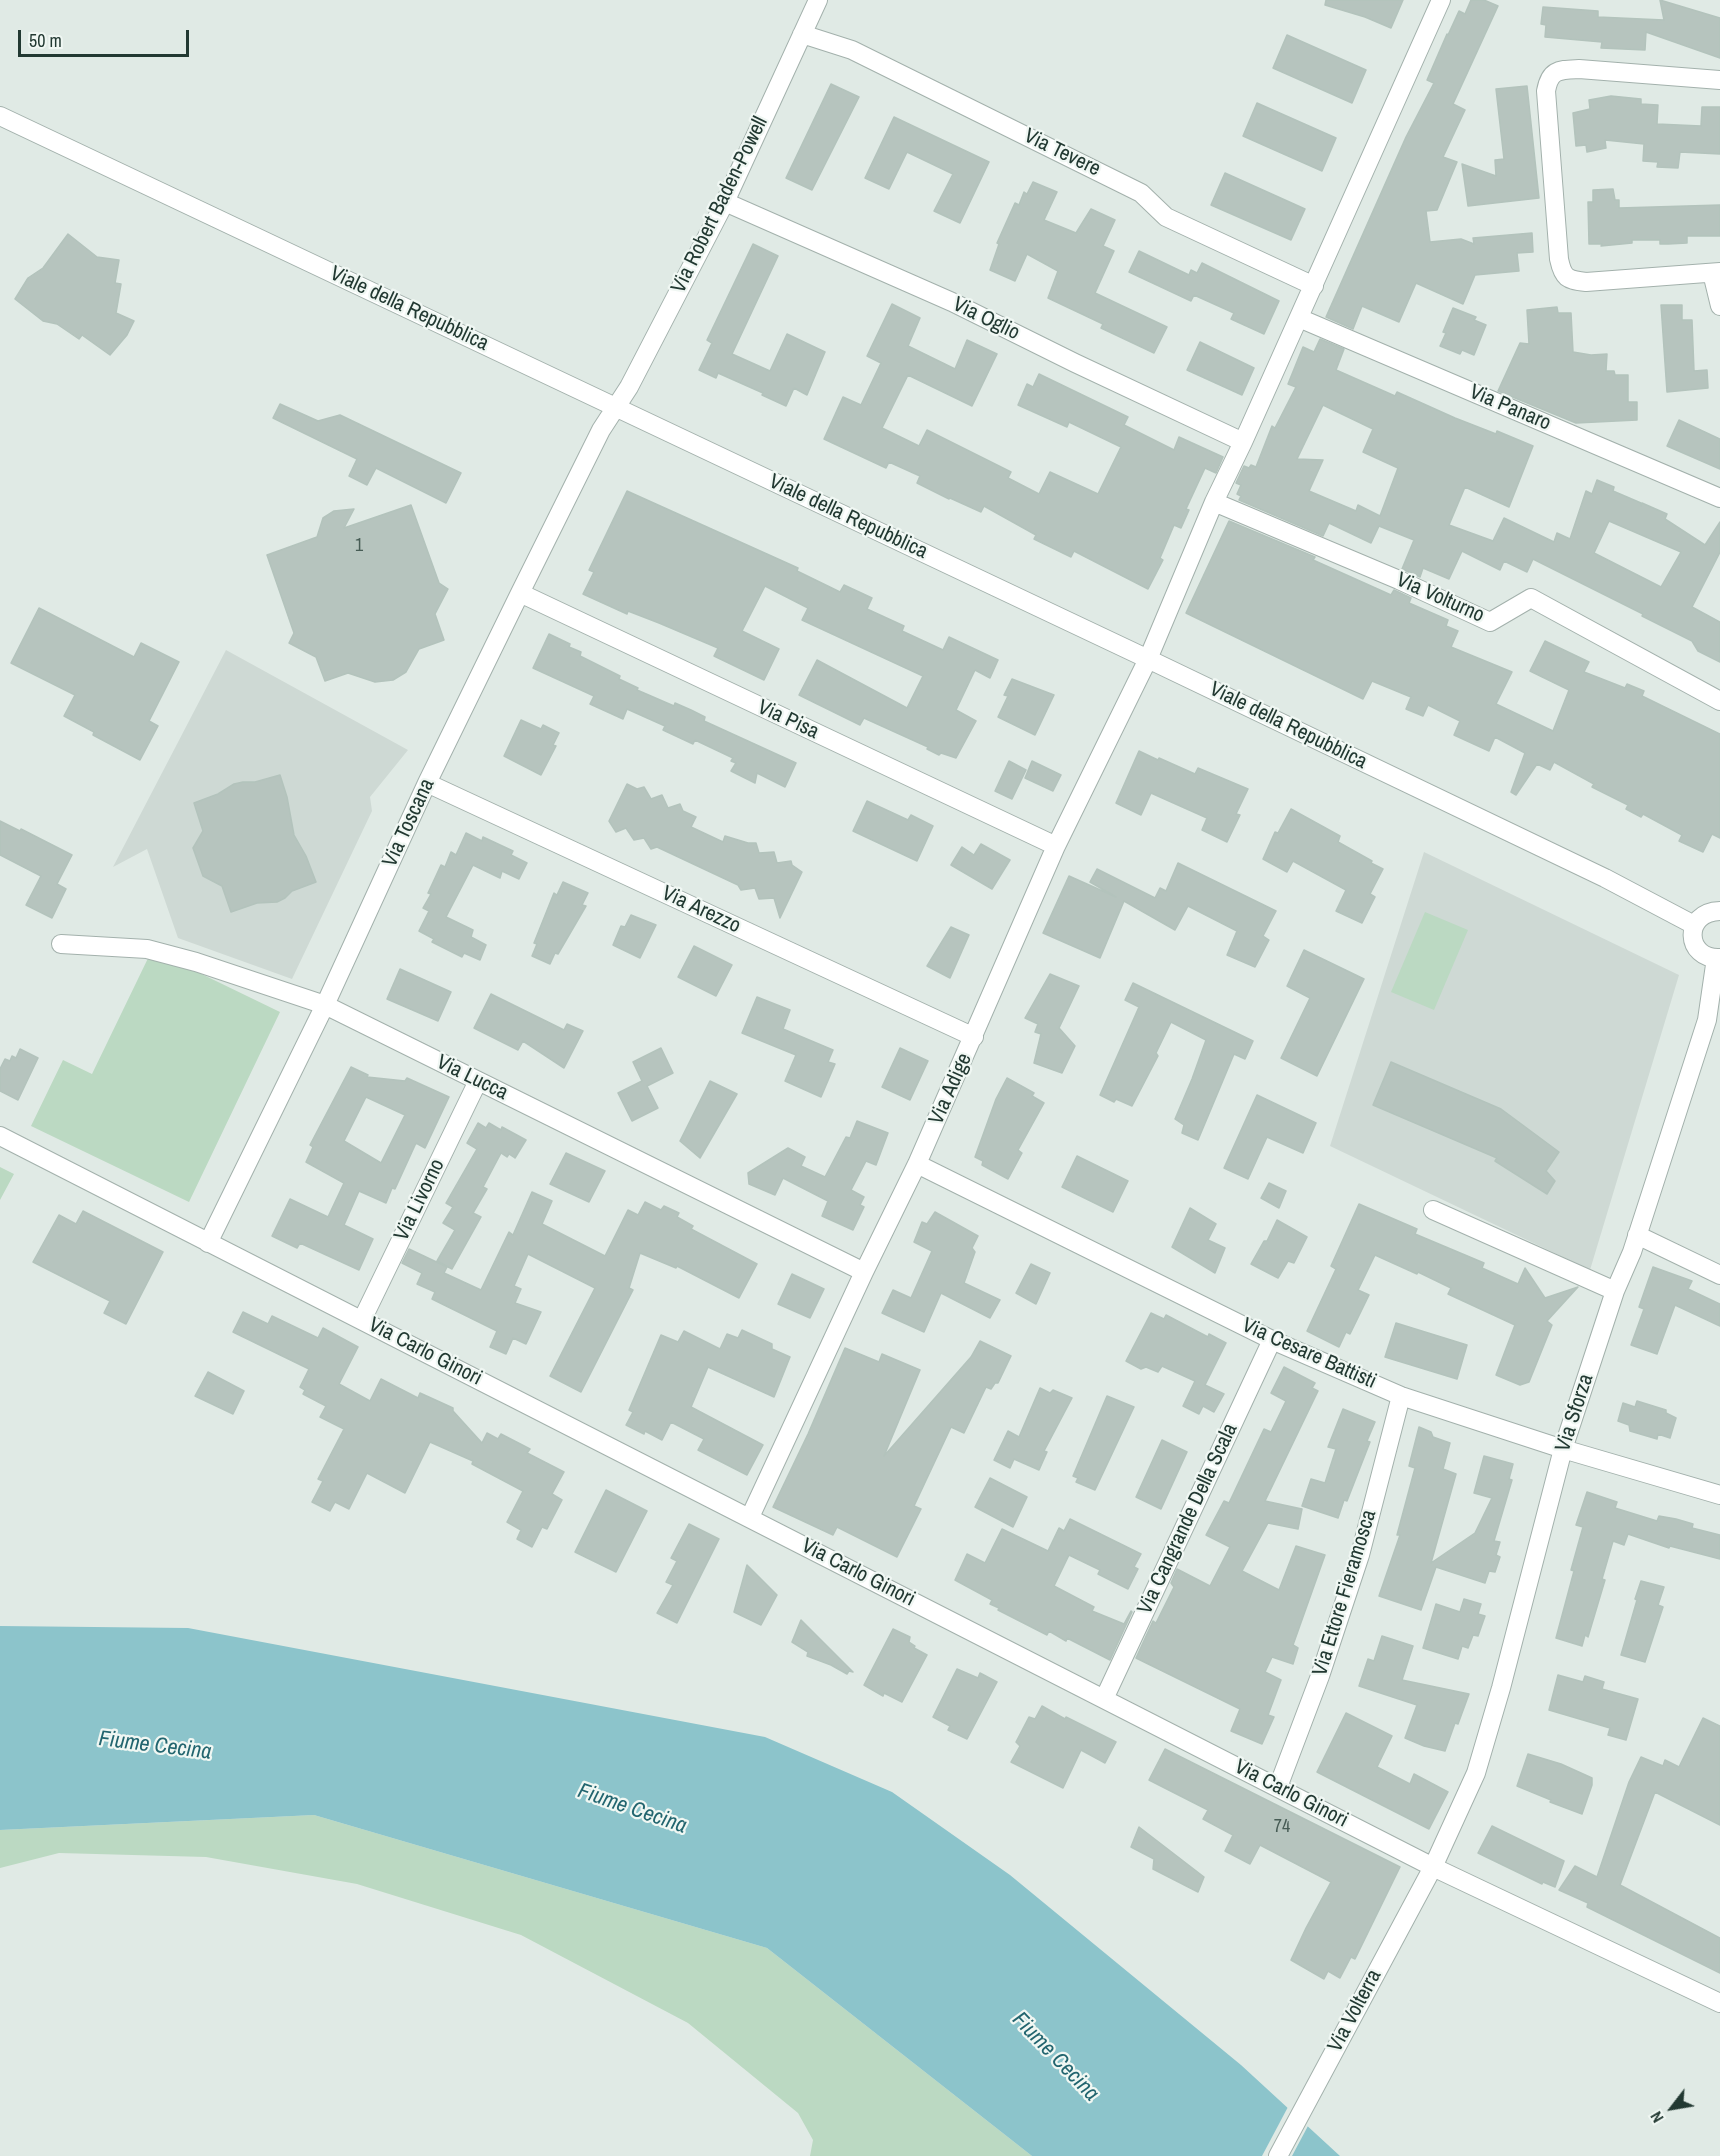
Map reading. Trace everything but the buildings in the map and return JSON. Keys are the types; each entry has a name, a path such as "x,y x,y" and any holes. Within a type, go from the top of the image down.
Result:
{"street":[{"name":"Via Robert Baden-Powell","path":"616,407 629,387 725,202 818,0"},
{"path":"1148,659 1214,501 1244,442 1441,0"},
{"name":"Via Tevere","path":"802,34 852,50 946,96 1141,193 1166,217 1314,286"},
{"path":"1720,80 1579,69 1562,70 1553,74 1548,80 1545,91 1558,259 1566,277 1587,282 1716,272 1720,306"},
{"name":"Viale della Repubblica","path":"0,116 1148,659 1605,878 1694,925"},
{"name":"Via Oglio","path":"725,202 952,302 1075,363 1244,442"},
{"name":"Via Panaro","path":"1299,318 1720,498"},
{"name":"Via Toscana","path":"208,1243 325,1005 427,783 601,430 616,407"},
{"name":"Via Volturno","path":"1214,501 1367,566 1490,622 1531,598 1720,701"},
{"name":"Via Pisa","path":"520,593 1056,846"},
{"name":"Via Adige","path":"750,1517 917,1164 1056,846 1148,659"},
{"name":"Via Arezzo","path":"427,783 974,1037"},
{"path":"1718,958 1707,956 1697,949 1692,938 1694,925 1700,917 1709,911 1720,911"},
{"name":"Via Lucca","path":"61,944 147,950 196,962 325,1005 864,1272"},
{"name":"Via Sforza","path":"1433,1867 1476,1773 1501,1688 1563,1449 1615,1291 1637,1235 1707,1020 1718,958"},
{"name":"Via Livorno","path":"362,1320 478,1081"},
{"name":"Via Carlo Ginori","path":"0,1136 1433,1867 1720,2003"},
{"name":"Via Cesare Battisti","path":"917,1164 1272,1340 1401,1396 1563,1449 1720,1495"},
{"path":"1433,1210 1615,1291"},
{"path":"1637,1235 1720,1275"},
{"name":"Via Cangrande Della Scala","path":"1104,1699 1272,1340"},
{"name":"Via Ettore Fieramosca","path":"1278,1787 1320,1676 1360,1555 1401,1396"},
{"name":"Via Volterra","path":"1278,2156 1433,1867"}],"shaded area":[{"path":"226,650 408,750 370,797 372,811 292,979 178,938 147,849 113,867"},
{"path":"1424,852 1679,975 1590,1270 1330,1146"}],"green space":[{"path":"1425,912 1468,930 1434,1010 1391,992"},
{"path":"152,950 280,1012 189,1202 31,1126 63,1060 92,1074"},
{"path":"0,1167 14,1174 0,1200"},
{"path":"314,1815 767,1948 1032,2156 810,2156 813,2140 798,2113 688,2023 521,1935 357,1884 206,1857 59,1853 0,1868 0,1830"}],"water":[{"name":"Fiume Cecina","path":"0,1626 188,1628 765,1737 892,1792 1010,1875 1241,2065 1340,2156 1032,2156 767,1948 314,1815 0,1830"}],"pier":[{"path":"1289,2105 1309,2124 1292,2156 1262,2156"}]}
